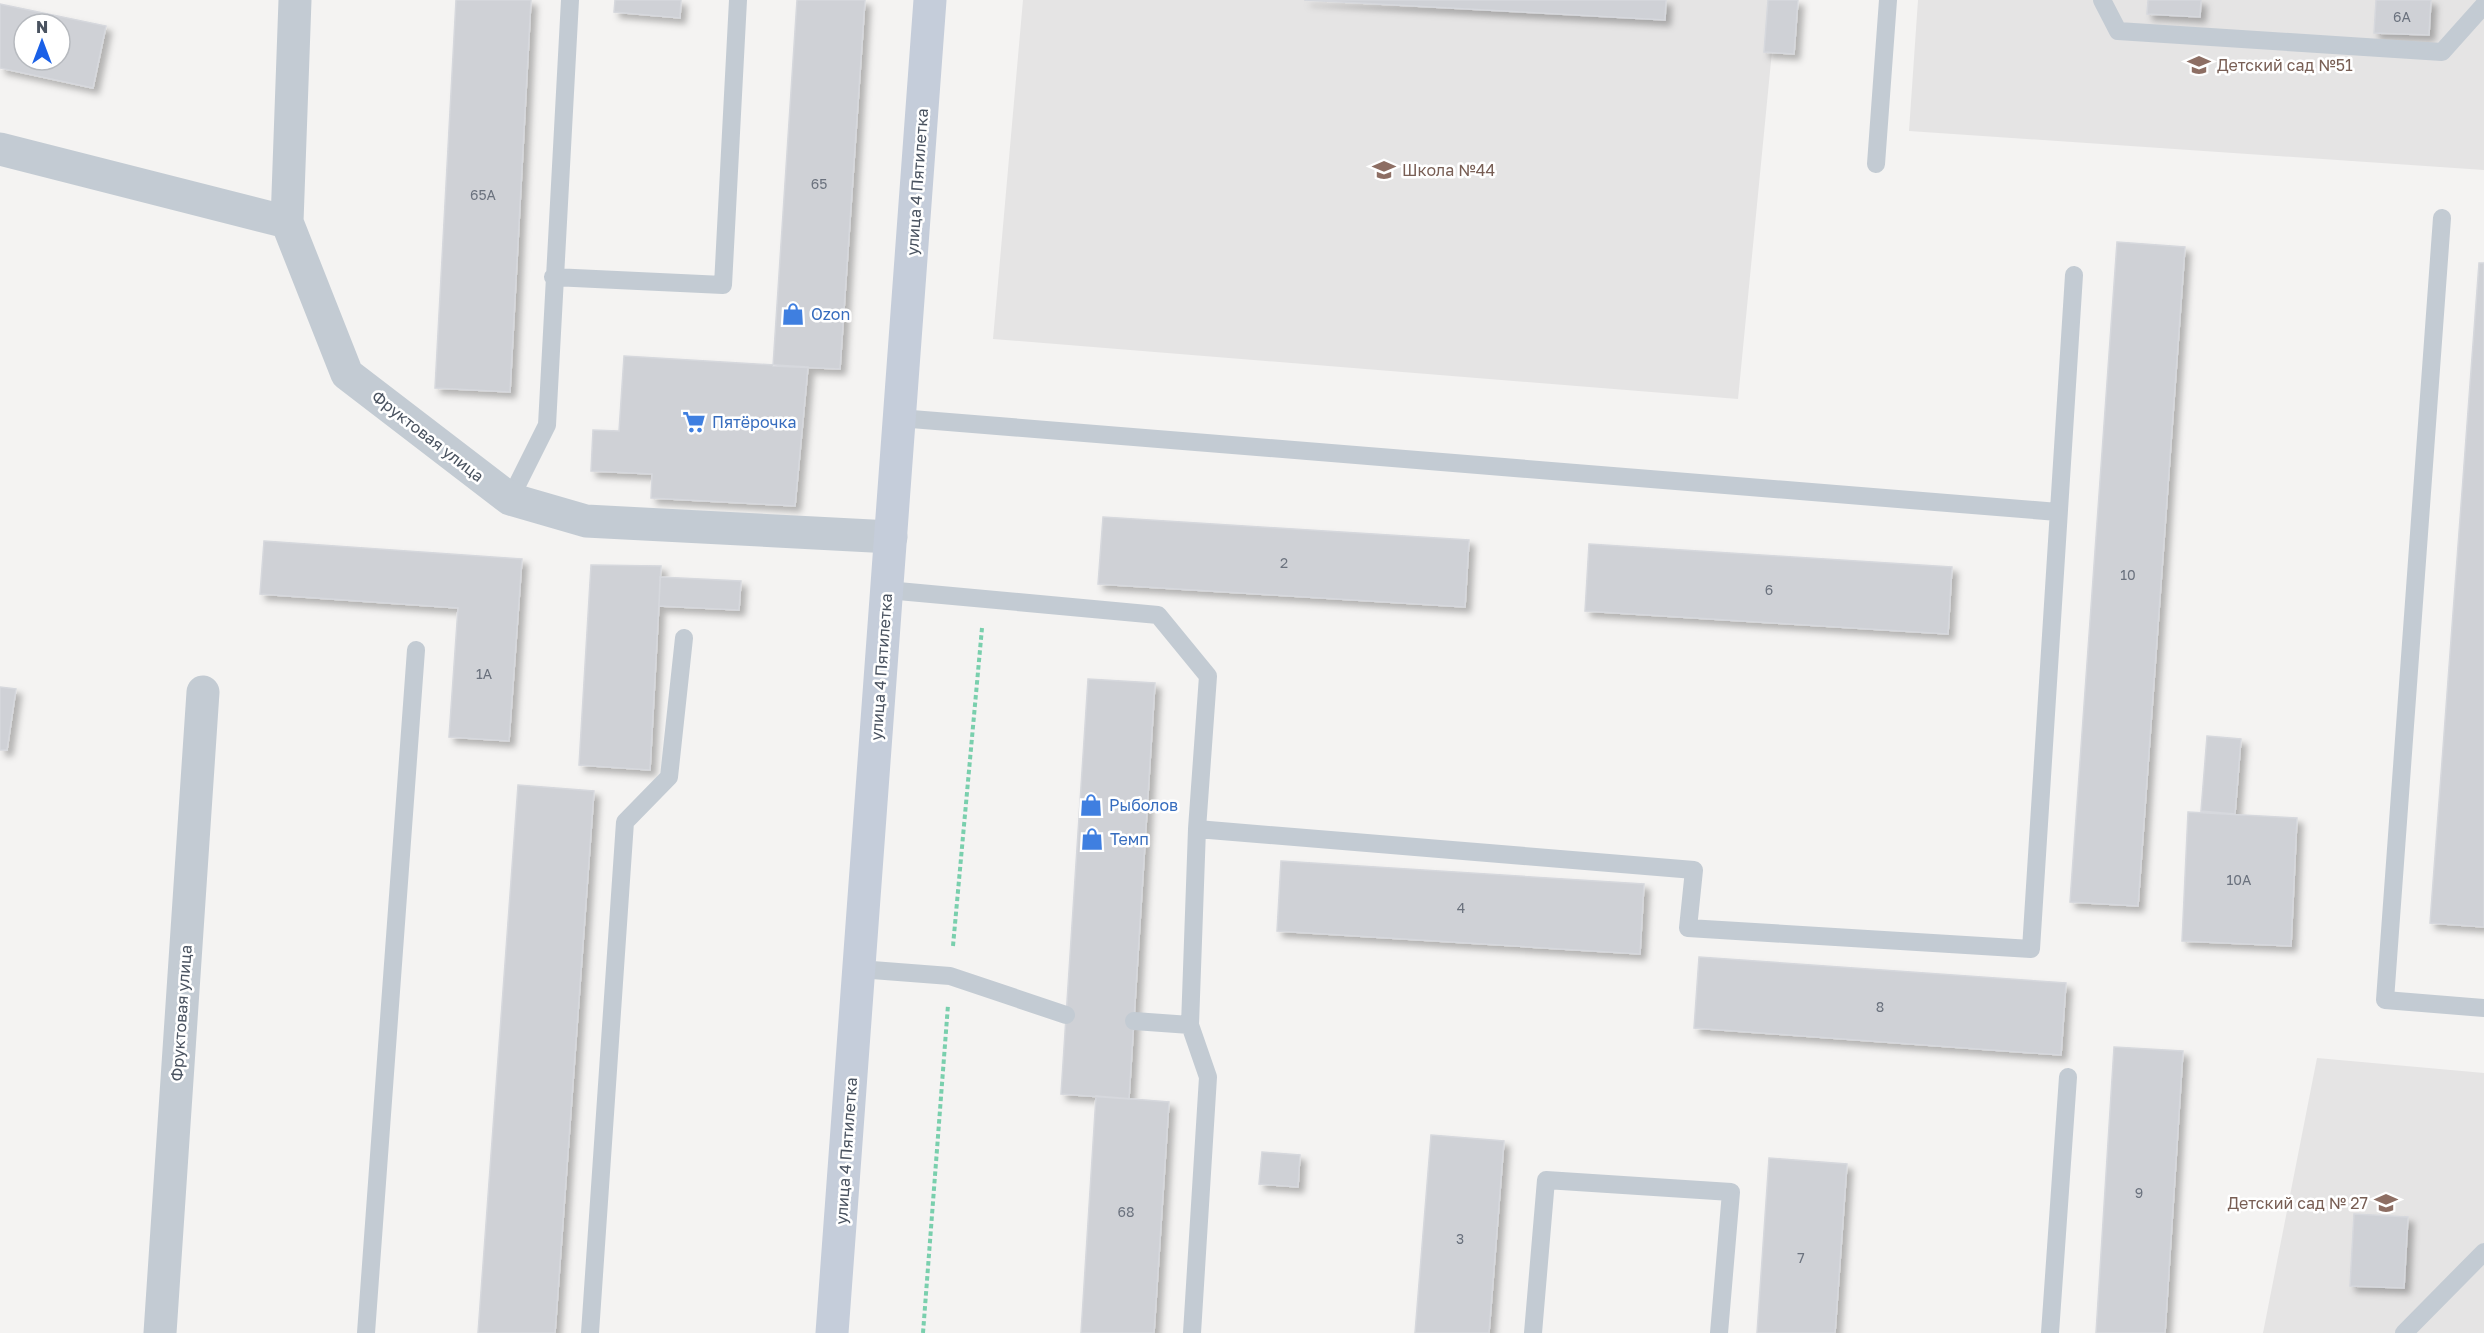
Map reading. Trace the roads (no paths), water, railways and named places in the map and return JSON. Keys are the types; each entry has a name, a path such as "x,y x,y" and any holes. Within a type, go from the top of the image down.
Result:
{"main road":[{"name":"улица 4 Пятилетка","path":"832,1333 930,0"}],"street":[{"name":"Фруктовая улица","path":"295,0 287,222 347,374 510,499 586,521 891,537"},
{"path":"0,149 287,222"},
{"name":"Фруктовая улица","path":"160,1333 203,692"}],"lane":[{"path":"510,499 547,425 553,277 570,0"},
{"path":"553,277 723,285 738,0"},
{"path":"1876,164 1888,0"},
{"path":"2102,0 2118,31 2442,52 2484,5"},
{"path":"2442,218 2385,1000 2484,1008"},
{"path":"1197,830 1694,870 1688,928 2031,949 2074,275"},
{"path":"899,418 2058,512"},
{"path":"887,590 1158,615 1208,676 1197,830 1190,1024 1208,1077 1192,1333"},
{"path":"590,1333 625,822 669,777 684,638"},
{"path":"366,1333 416,650"},
{"path":"859,969 950,976 1066,1015"},
{"path":"1134,1021 1190,1024"},
{"path":"2050,1333 2068,1077"},
{"path":"1533,1333 1546,1180 1731,1192 1719,1333"},
{"path":"2404,1333 2484,1252"}],"place":[{"name":"Детский сад №51","path":"2199,65"},
{"name":"Школа №44","path":"1384,170"},
{"name":"Ozon","path":"793,314"},
{"name":"Пятёрочка","path":"694,422"},
{"name":"Рыболов","path":"1091,805"},
{"name":"Темп","path":"1092,839"},
{"name":"Детский сад № 27","path":"2386,1203"}]}
